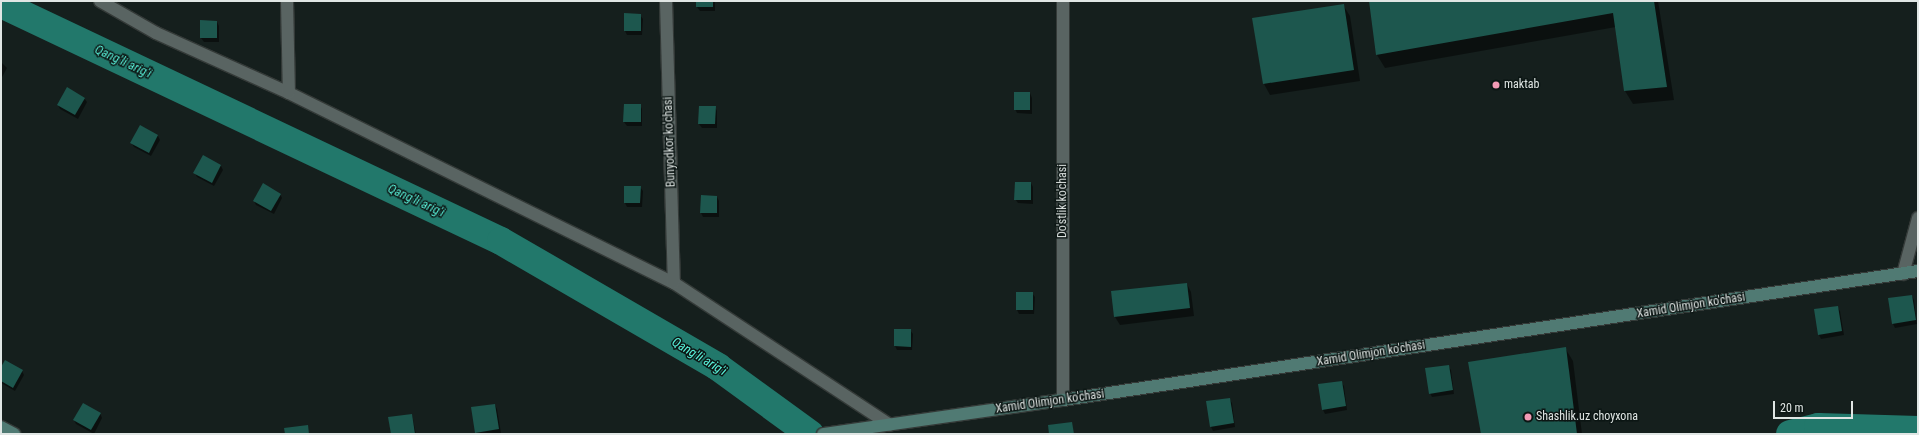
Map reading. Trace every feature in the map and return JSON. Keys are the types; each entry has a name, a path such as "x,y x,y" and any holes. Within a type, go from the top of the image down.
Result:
{"main road":[{"name":"Xamid Olimjon ko'chasi","path":"823,434 1063,400 1918,272"},
{"path":"1,427 14,434"}],"street":[{"path":"100,1 156,33 289,94 674,283 890,425"},
{"path":"287,1 289,94"},
{"name":"Bunyodkor ko'chasi","path":"666,1 674,283"},
{"name":"Do'stlik ko'chasi","path":"1063,1 1063,400"},
{"path":"1903,274 1918,218"}],"building":[{"path":"696,1 713,1 713,7 696,7"},
{"path":"1369,1 1654,1 1667,87 1624,91 1613,13 1376,55"},
{"path":"1344,4 1354,70 1263,84 1252,18"},
{"path":"624,13 641,14 641,31 624,31"},
{"path":"200,20 217,21 217,38 200,38"},
{"path":"67,87 85,98 75,115 57,105"},
{"path":"1014,92 1030,92 1030,110 1014,110"},
{"path":"624,104 641,104 641,122 623,122"},
{"path":"699,106 716,106 715,124 698,124"},
{"path":"140,125 158,135 149,153 130,143"},
{"path":"203,155 221,165 212,183 193,173"},
{"path":"1015,182 1031,182 1031,200 1014,200"},
{"path":"263,183 281,194 271,211 253,201"},
{"path":"624,186 641,186 640,203 624,203"},
{"path":"701,195 717,196 717,213 700,213"},
{"path":"1187,283 1190,308 1114,317 1111,291"},
{"path":"1016,292 1033,292 1033,310 1016,310"},
{"path":"1912,295 1916,320 1892,324 1888,298"},
{"path":"1838,306 1842,331 1818,335 1814,309"},
{"path":"894,329 911,329 911,347 894,346"},
{"path":"1566,347 1577,434 1481,434 1468,362"},
{"path":"5,360 23,370 13,388 1,381 1,367"},
{"path":"1449,365 1453,390 1429,394 1425,368"},
{"path":"1342,381 1346,406 1322,410 1318,384"},
{"path":"1230,398 1234,423 1210,427 1206,401"},
{"path":"83,403 101,413 91,430 73,420"},
{"path":"495,404 499,429 475,433 471,407"},
{"path":"412,414 415,434 391,434 388,417"},
{"path":"1072,422 1074,434 1049,434 1048,425"},
{"path":"308,425 309,434 285,434 284,428"}],"waterway":[{"name":"Qang'li arig'i","path":"1,4 501,241 718,367 810,434"},
{"name":"Qang'li arig'i","path":"1790,434 1818,427 1918,430"}],"place":[{"name":"maktab","path":"1496,85"},
{"name":"Shashlik.uz choyxona","path":"1528,417"}]}
